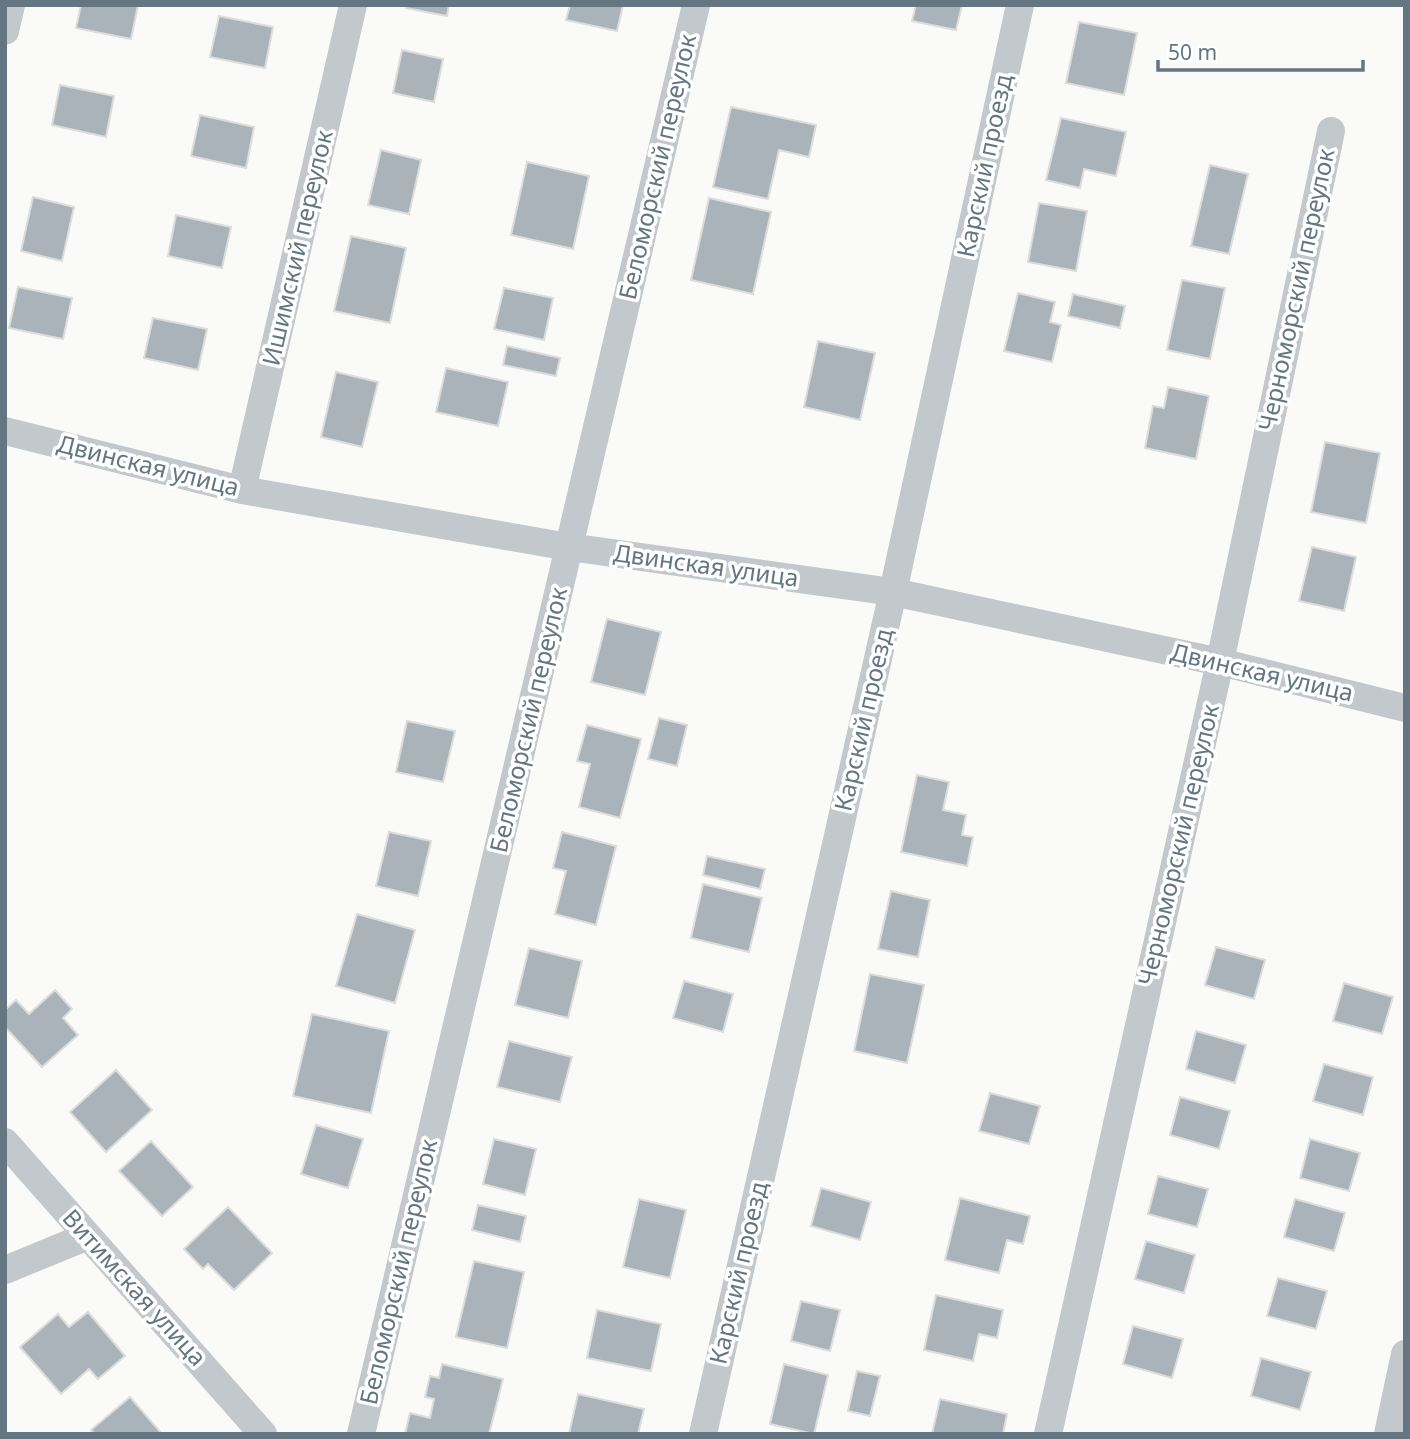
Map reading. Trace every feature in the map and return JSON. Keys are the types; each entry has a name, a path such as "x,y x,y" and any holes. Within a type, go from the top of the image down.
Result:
{"street":[{"path":"5,31 11,5"},
{"name":"Ишимский переулок","path":"242,490 353,5"},
{"name":"Беломорский переулок","path":"361,1434 696,5"},
{"name":"Карский проезд","path":"703,1434 894,592 1020,5"},
{"name":"Черноморский переулок","path":"1048,1434 1220,662 1331,131"},
{"name":"Двинская улица","path":"5,431 242,490 569,547 894,592 1220,662 1405,708"},
{"name":"Витимская улица","path":"5,1142 263,1434"},
{"path":"5,1270 88,1236"},
{"path":"1388,1434 1405,1354"}],"building":[{"path":"81,5 138,5 131,39 76,28"},
{"path":"407,5 449,5 447,16 406,8"},
{"path":"570,5 623,5 617,31 566,20"},
{"path":"916,5 962,5 956,30 912,21"},
{"path":"219,16 273,27 265,68 210,57"},
{"path":"1079,22 1137,33 1124,95 1066,83"},
{"path":"402,50 443,59 434,102 393,93"},
{"path":"60,85 114,96 106,137 52,125"},
{"path":"731,107 816,125 809,157 779,150 768,199 713,187"},
{"path":"200,115 254,127 246,168 191,156"},
{"path":"1061,118 1126,132 1116,176 1084,169 1080,188 1046,180"},
{"path":"381,150 421,160 409,214 368,205"},
{"path":"527,162 589,176 573,249 511,235"},
{"path":"1210,165 1248,174 1229,254 1191,246"},
{"path":"33,197 74,207 62,261 21,251"},
{"path":"709,198 771,212 753,294 691,280"},
{"path":"1039,203 1087,211 1076,271 1028,262"},
{"path":"176,215 231,227 222,268 168,256"},
{"path":"351,236 406,248 390,323 334,311"},
{"path":"1182,280 1225,288 1210,359 1167,350"},
{"path":"18,287 72,298 63,339 9,328"},
{"path":"504,288 553,298 544,340 494,329"},
{"path":"1018,293 1055,302 1050,322 1061,325 1052,362 1004,351"},
{"path":"1073,294 1125,306 1120,328 1068,316"},
{"path":"153,318 207,329 198,370 144,358"},
{"path":"818,341 875,353 860,420 804,407"},
{"path":"507,346 560,358 556,376 503,365"},
{"path":"446,368 508,382 498,426 436,412"},
{"path":"336,372 378,382 362,447 321,437"},
{"path":"1168,387 1209,396 1196,459 1145,448 1153,406 1164,408"},
{"path":"1325,442 1380,453 1366,523 1311,512"},
{"path":"1312,547 1356,557 1344,611 1299,601"},
{"path":"607,619 661,632 645,695 591,682"},
{"path":"659,718 687,725 677,766 648,759"},
{"path":"407,721 455,731 443,782 396,772"},
{"path":"587,725 641,739 620,818 579,807 590,764 577,761"},
{"path":"917,775 949,782 943,810 966,815 962,835 973,837 967,866 901,852"},
{"path":"389,832 431,841 418,896 376,886"},
{"path":"562,832 616,846 596,925 555,914 566,871 553,868"},
{"path":"707,856 765,869 760,889 703,875"},
{"path":"703,884 762,898 749,952 691,938"},
{"path":"891,891 930,900 918,957 878,949"},
{"path":"357,914 415,930 395,1003 336,986"},
{"path":"1216,947 1265,960 1254,999 1205,985"},
{"path":"529,948 582,961 568,1018 515,1005"},
{"path":"870,974 924,985 907,1063 854,1051"},
{"path":"684,981 733,994 723,1032 673,1018"},
{"path":"1344,983 1393,997 1382,1034 1333,1021"},
{"path":"55,990 72,1009 63,1018 78,1035 42,1067 5,1027 5,1010 16,1000 29,1014"},
{"path":"312,1014 389,1031 371,1113 293,1096"},
{"path":"1196,1031 1246,1045 1235,1083 1186,1069"},
{"path":"509,1041 572,1057 560,1102 497,1087"},
{"path":"1324,1064 1373,1077 1363,1115 1313,1101"},
{"path":"116,1070 152,1110 106,1152 70,1112"},
{"path":"990,1093 1040,1106 1029,1144 979,1131"},
{"path":"1180,1097 1230,1111 1219,1149 1170,1135"},
{"path":"316,1125 363,1139 348,1188 301,1174"},
{"path":"494,1139 536,1149 525,1195 483,1184"},
{"path":"1310,1139 1360,1153 1349,1191 1300,1178"},
{"path":"151,1141 193,1187 162,1216 119,1171"},
{"path":"1158,1176 1208,1189 1197,1227 1148,1214"},
{"path":"821,1188 871,1202 860,1240 811,1226"},
{"path":"960,1198 1030,1216 1023,1244 1007,1240 999,1273 945,1260"},
{"path":"639,1199 686,1210 670,1278 623,1267"},
{"path":"1295,1199 1345,1213 1334,1251 1284,1237"},
{"path":"478,1205 526,1216 520,1242 472,1230"},
{"path":"228,1207 272,1253 234,1290 208,1264 203,1269 184,1249"},
{"path":"1146,1241 1195,1255 1184,1293 1135,1279"},
{"path":"474,1261 524,1272 507,1348 456,1337"},
{"path":"1278,1278 1327,1291 1316,1329 1267,1316"},
{"path":"936,1295 1003,1310 997,1338 979,1334 973,1361 924,1350"},
{"path":"801,1301 840,1310 830,1351 791,1341"},
{"path":"597,1310 661,1324 651,1371 587,1358"},
{"path":"88,1312 125,1356 98,1379 89,1369 61,1394 20,1347 58,1314 69,1327"},
{"path":"1133,1326 1183,1339 1172,1378 1123,1364"},
{"path":"1261,1358 1311,1372 1300,1410 1251,1396"},
{"path":"442,1364 503,1379 489,1434 405,1434 410,1413 430,1418 434,1399 425,1397 430,1376 439,1378"},
{"path":"784,1364 828,1375 814,1434 770,1424"},
{"path":"857,1371 880,1376 870,1416 848,1411"},
{"path":"578,1394 644,1409 638,1434 569,1434"},
{"path":"130,1397 162,1434 95,1434 91,1430"},
{"path":"940,1399 1007,1414 1003,1434 932,1434"}]}
